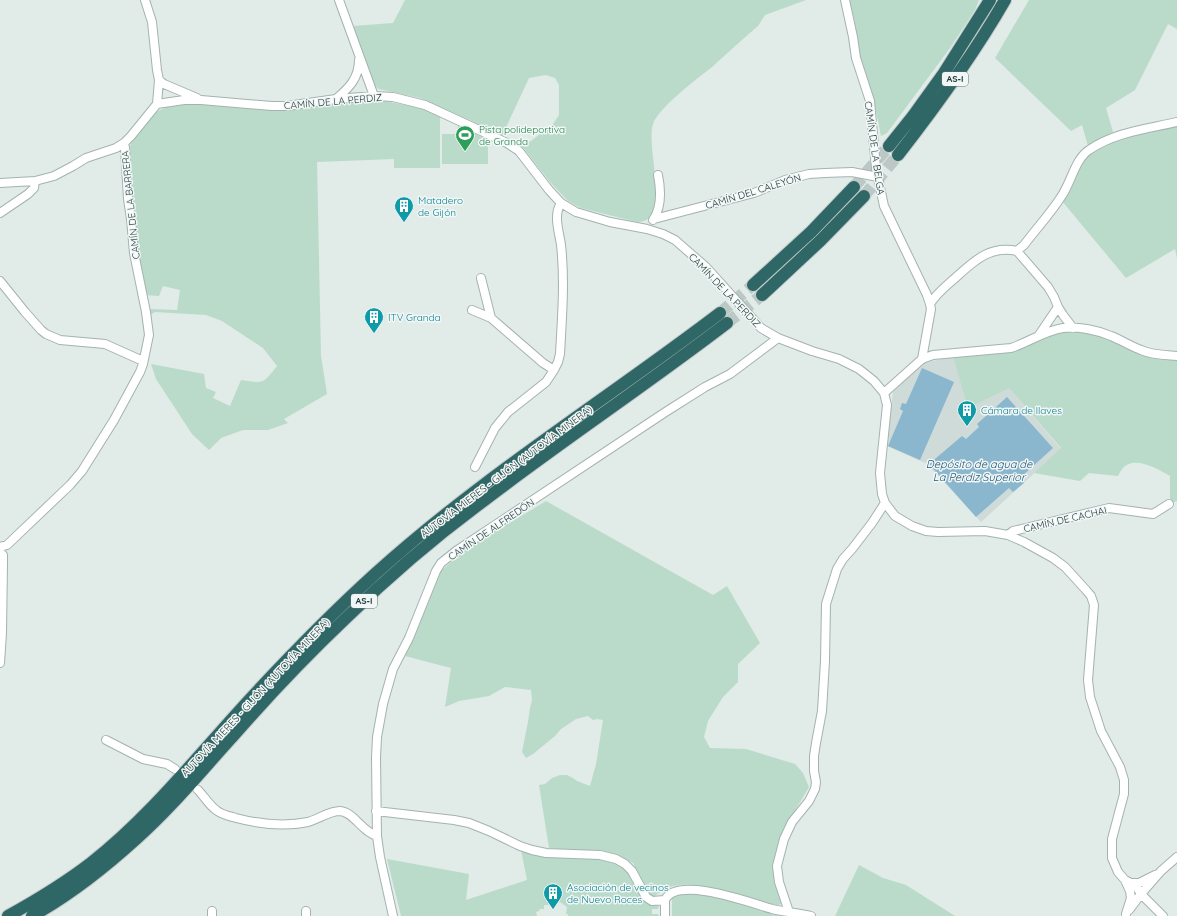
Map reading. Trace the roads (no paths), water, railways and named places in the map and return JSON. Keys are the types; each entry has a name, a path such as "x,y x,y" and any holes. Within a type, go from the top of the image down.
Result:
{"highway":[{"name":"AS-I","path":"889,146 944,73 990,0"},
{"name":"AS-I","path":"898,154 955,79 1005,0"},
{"path":"854,187 758,290 820,241 864,196"},
{"name":"AUTOVÍA MIERES - GIJÓN (AUTOVÍA MINERA)","path":"8,916 42,897 92,862 129,830 163,796 252,697 335,612 376,573 418,537 468,497 679,345 724,318 689,352 477,505 428,544 345,619 261,705 172,804 137,838 98,872 48,907 32,916"}],"street":[{"path":"0,183 35,181 54,176 86,158 116,148 124,143 157,104 159,80 152,22 145,0"},
{"path":"338,0 374,96"},
{"name":"CAMÍN DE LA BELGA","path":"845,0 856,58 870,101 874,149 884,206 930,304 931,309 922,359"},
{"path":"336,99 348,90 354,81 358,71 359,56"},
{"path":"159,80 164,84 201,100"},
{"name":"CAMÍN DE LA PERDIZ","path":"157,104 184,100 201,100 287,106 336,99 374,96 393,97 425,105 507,143 519,151 561,203 576,212 610,222 647,229 675,240 706,266 761,328 778,338 812,351 839,359 859,369 874,381 884,393"},
{"path":"1017,251 1024,246 1060,199 1069,184 1078,163 1088,150 1117,136 1177,122"},
{"name":"CAMÍN DE LA BARRERA","path":"0,547 7,545 70,485 82,470 114,420 140,372 149,335 134,253 124,143"},
{"name":"CAMÍN DEL CALEYÓN","path":"654,219 754,193 786,180 810,174 852,172 878,177"},
{"path":"647,229 657,214 660,201 661,188 658,175"},
{"path":"0,213 28,194 34,188 35,181"},
{"path":"475,467 495,428 508,412 546,382 558,362 560,354 563,264 557,219 559,206 561,203"},
{"path":"930,304 938,293 976,259 1002,248 1017,251 1048,287 1062,315 1073,328"},
{"path":"480,278 491,318"},
{"path":"0,281 25,312 46,334 60,340 105,344 143,361"},
{"path":"1039,335 1058,307"},
{"path":"472,310 491,318 544,364 554,370"},
{"path":"1163,916 1141,894 1136,886 1128,883 1118,872 1112,858 1112,839 1122,805 1124,780 1120,767 1100,731 1090,697 1088,680 1094,606 1091,596 1065,566 1024,542 1008,535 985,531 926,531 912,526 895,516 885,503 882,494 880,473 888,406 884,393 922,359 933,355 1011,348 1039,335 1064,328 1096,331 1109,335 1140,350 1177,356"},
{"name":"CAMÍN DE ALFREDÓN","path":"393,916 377,836 377,737 383,704 393,669 409,638 436,571 441,563 456,551 664,413 705,387 730,374 778,338"},
{"path":"790,912 780,882 777,866 784,839 792,822 809,801 815,789 816,782 814,756 822,711 825,668 826,604 843,559 872,523 885,503"},
{"name":"CAMÍN DE CACHAI","path":"1008,535 1013,531 1109,508 1153,514 1169,504"},
{"path":"0,552 3,555 4,562 0,663"},
{"path":"106,740 142,759 167,764 174,768"},
{"path":"198,790 213,808 224,815 254,822 283,825 307,822 334,812 341,811 350,815 367,831 377,836"},
{"path":"376,811 469,823 489,830 520,846 546,853 600,855 616,859 625,864 632,871 646,897 652,900 665,900"},
{"path":"1126,915 1141,894 1161,871 1177,857"},
{"path":"1128,883 1139,883 1161,871"},
{"path":"1126,915 1131,898 1128,883"},
{"path":"665,916 665,900 667,896 676,891 689,889 710,891 774,909 811,916"}],"water":[{"path":"922,368 954,382 920,460 888,446 903,411 900,409 902,403 906,404"},
{"name":"Depósito de agua de La Perdiz Superior","path":"1007,397 1053,448 1020,478 1024,483 1013,492 1009,488 976,517 929,464 962,436 966,439 979,427 977,424"}],"tunnel":[{"path":"854,187 889,146"},
{"path":"864,196 898,155"},
{"path":"720,313 753,285"},
{"path":"727,323 762,295"}],"place":[{"name":"Pista polideportiva de Granda","path":"465,152"},
{"name":"Matadero de Gijón","path":"404,223"},
{"name":"ITV Granda","path":"374,334"},
{"name":"Cámara de llaves","path":"967,427"},
{"name":"Asociación de vecinos de Nuevo Roces","path":"553,910"}]}
